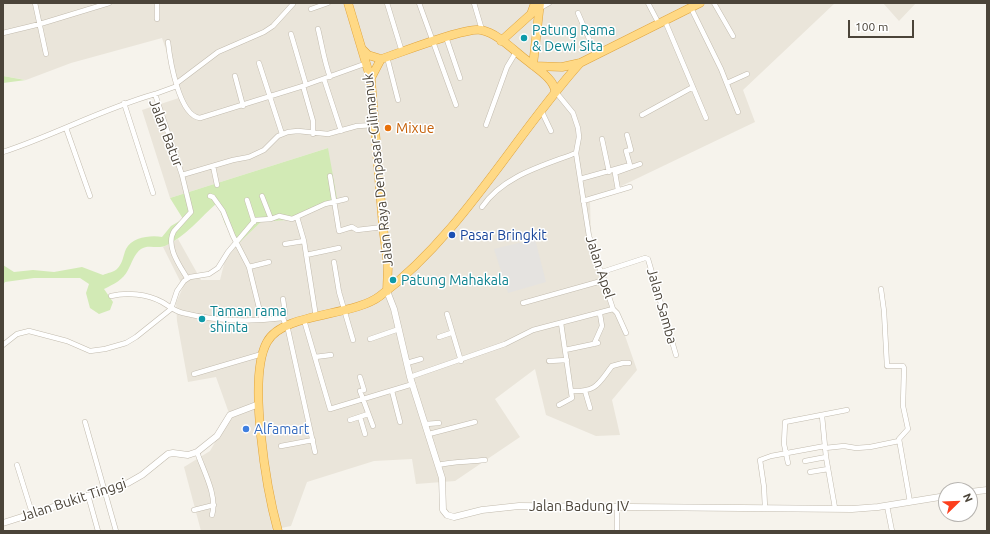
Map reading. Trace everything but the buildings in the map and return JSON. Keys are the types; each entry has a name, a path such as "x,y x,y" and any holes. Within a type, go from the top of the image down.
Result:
{"highway":[{"name":"Jalan Raya Denpasar-Gilimanuk","path":"348,3 367,63 370,78 383,227 388,266 387,291"},
{"path":"533,66 562,67 580,63 700,3"},
{"path":"501,41 531,14 538,5"},
{"path":"533,66 538,5"},
{"name":"Jalan Raya Denpasar-Gilimanuk","path":"362,50 368,55 384,58 404,53 446,37 473,30 482,30"},
{"path":"482,30 501,41 549,79 554,86 555,91"},
{"path":"370,78 384,58"},
{"name":"Jalan Raya Denpasar-Gilimanuk","path":"278,531 266,473 259,404 262,354 269,338 285,323 344,310 373,301 387,291 448,231 555,91 580,63"},
{"path":"388,266 393,275 402,277"}],"street":[{"path":"35,3 46,54"},
{"path":"3,33 40,24 109,3"},
{"path":"156,3 157,19"},
{"path":"311,9 328,3"},
{"path":"387,3 404,53"},
{"path":"419,3 456,105"},
{"path":"474,3 482,30"},
{"path":"538,5 549,3"},
{"path":"648,3 662,23 693,87 706,118"},
{"path":"714,3 733,36"},
{"path":"155,94 177,84 218,52 264,32 272,26 293,4"},
{"path":"691,8 727,84 738,112"},
{"path":"578,13 596,55"},
{"path":"318,29 324,51 324,60 330,77"},
{"path":"292,34 314,121 313,134"},
{"path":"446,37 460,78"},
{"path":"168,42 177,84 186,110 196,118 205,117 243,106 305,86 367,63"},
{"path":"486,125 507,67 516,52"},
{"path":"384,58 398,100"},
{"path":"259,63 282,134 298,131 313,134 328,134 357,126 375,125"},
{"path":"727,84 747,74"},
{"path":"235,76 243,106"},
{"path":"324,79 340,131"},
{"path":"642,115 693,87"},
{"name":"Jalan Apel","path":"410,377 461,361 505,344 533,330 600,314 613,309 605,280 589,236 576,153 580,137 578,125 573,113 555,91"},
{"name":"Jalan Batur","path":"3,152 66,128 124,103 155,94 182,174 254,155 268,147 282,134"},
{"path":"124,103 153,192"},
{"path":"541,110 551,131"},
{"path":"66,128 90,196"},
{"path":"580,179 630,165 626,152 631,150 627,135"},
{"path":"602,139 609,172"},
{"path":"482,207 490,195 520,175 576,153"},
{"path":"618,190 615,173 640,164"},
{"path":"213,166 217,186"},
{"path":"182,174 191,212 174,231 171,244 187,278"},
{"path":"330,176 333,202 339,231 352,227 357,230 383,227"},
{"path":"583,201 630,187"},
{"path":"210,196 213,197 223,211 249,267 262,320"},
{"path":"262,196 271,219"},
{"path":"3,345 17,334 29,331 67,341 90,351 105,349 122,344 136,337 171,309 179,286 187,278 204,276 218,268 254,222 261,219 271,219 281,215 288,219 297,217 305,212 346,199"},
{"path":"247,200 254,222"},
{"path":"297,217 304,241 316,317"},
{"path":"285,244 304,241"},
{"path":"306,255 339,248"},
{"name":"Jalan Samba","path":"602,272 645,258 648,259 676,355"},
{"path":"249,267 269,262"},
{"path":"334,262 339,292 353,340"},
{"path":"523,303 605,280"},
{"path":"881,288 884,310 887,366 903,366 904,368 903,406 908,429 900,436 899,441 910,502"},
{"name":"Jalan Badung IV","path":"387,291 399,329 410,377 438,464 443,488 442,504 445,513 454,517 482,510 519,506 867,508 938,497"},
{"path":"111,296 131,293 160,301 171,309 190,315 235,320 262,320 285,323"},
{"path":"283,299 285,323 315,452"},
{"path":"613,309 617,313 626,333"},
{"path":"447,314 451,333 461,361"},
{"path":"565,350 596,343 602,326 600,314"},
{"path":"304,320 330,409 413,384"},
{"path":"559,405 572,399 560,323"},
{"path":"370,339 399,329"},
{"path":"439,337 451,333"},
{"path":"194,374 262,354"},
{"path":"315,357 331,355"},
{"path":"407,363 421,359"},
{"path":"549,361 567,360"},
{"path":"570,389 585,391 597,385 606,376 612,366 629,363"},
{"path":"360,377 364,390 360,391 373,426"},
{"path":"392,391 400,422"},
{"path":"585,391 590,408"},
{"path":"212,515 214,504 197,452 217,436 230,415 259,404"},
{"path":"788,463 784,444 785,422 847,410"},
{"path":"350,420 368,414"},
{"path":"822,416 826,458 835,508"},
{"path":"360,417 365,434"},
{"path":"85,422 116,531"},
{"path":"429,434 475,422"},
{"path":"426,424 439,423"},
{"path":"281,446 313,440"},
{"path":"765,508 760,460 786,453 825,447 870,447 899,441"},
{"name":"Jalan Bukit Tinggi","path":"3,523 135,479 168,454 173,453 188,455 197,452"},
{"path":"805,461 826,458"},
{"path":"438,464 454,461 466,462 485,460"},
{"path":"16,466 32,513"},
{"path":"810,472 828,469"},
{"path":"88,495 98,531"},
{"path":"194,510 214,504"},
{"path":"887,506 892,531"},
{"path":"617,507 617,531"}],"shaded area":[{"path":"3,3 835,3 743,90 755,122 590,201 591,239 637,370 612,400 620,435 596,436 546,415 535,369 495,399 520,437 455,481 416,484 412,459 374,461 307,482 291,526 266,531 201,531 184,467 210,451 230,416 216,377 188,382 177,321 176,303 183,287 163,247 178,239 201,280 220,280 225,260 238,244 261,222 288,220 328,148 170,198 142,110 182,97 162,38 71,63 26,80 3,76"},
{"path":"883,3 916,3 899,21"},
{"path":"535,239 546,282 508,293 494,249"}],"green space":[{"path":"3,76 25,80 26,80 3,83"},
{"path":"328,148 337,198 288,220 261,222 238,244 225,224 217,203 186,232 172,242 162,247 144,248 139,251 124,276 104,289 113,302 110,310 99,314 90,308 86,293 89,284 80,278 34,278 5,282 3,285 3,265 14,272 33,270 54,272 82,267 103,275 112,272 119,267 129,245 137,239 153,236 162,237 171,226 183,219 170,198"}],"place":[{"name":"Patung Rama & Dewi Sita","path":"524,38"},
{"name":"Mixue","path":"388,128"},
{"name":"Pasar Bringkit","path":"452,235"},
{"name":"Patung Mahakala","path":"393,280"},
{"name":"Taman rama shinta","path":"202,319"},
{"name":"Alfamart","path":"246,429"}]}
